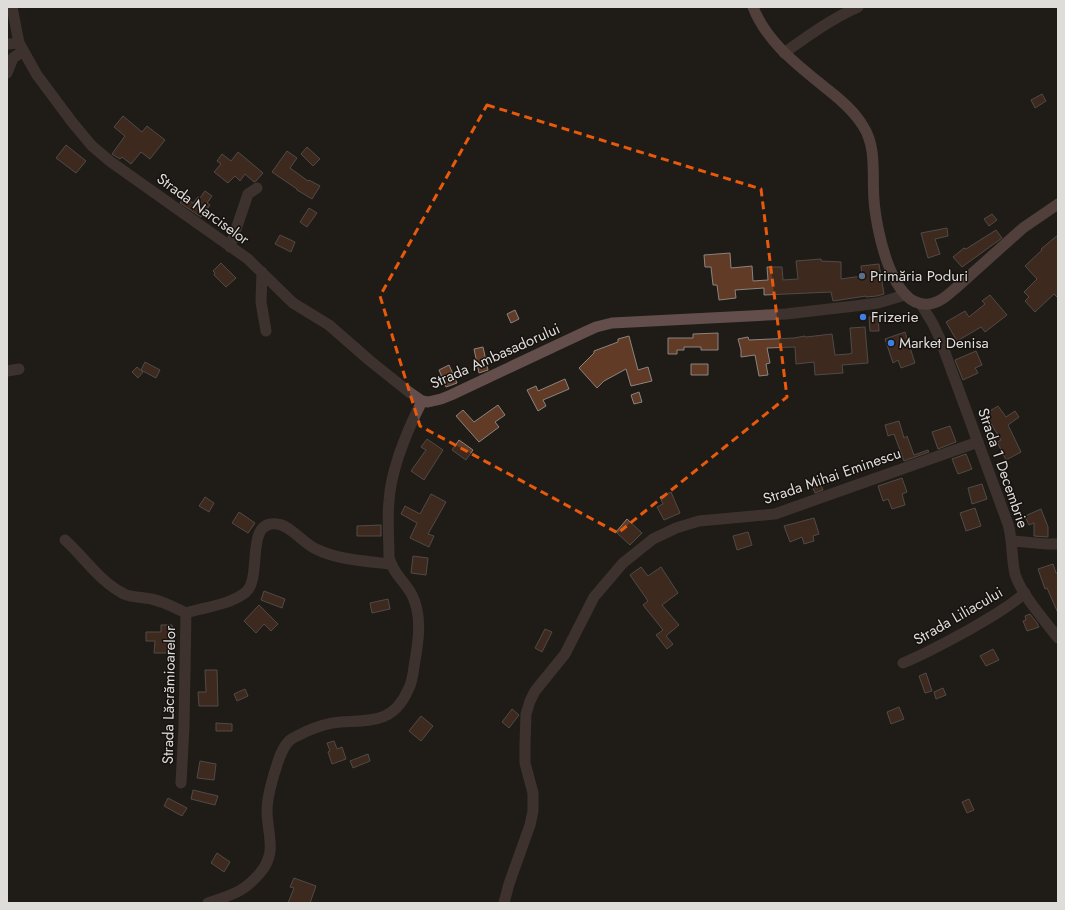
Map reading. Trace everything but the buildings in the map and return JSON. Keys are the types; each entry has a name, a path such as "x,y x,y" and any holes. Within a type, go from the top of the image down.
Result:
{"main road":[{"path":"753,7 765,30 784,53 850,108 858,117 868,134 873,165 874,200 880,237 890,269 899,287 910,299 921,304 928,304 936,302 944,297 1023,228 1058,204"}],"street":[{"name":"Strada Narciselor","path":"12,7 21,47 37,75 92,146 111,162 230,247 262,272 292,303 329,325 369,360 422,401"},
{"path":"784,53 816,30 844,13 858,7"},
{"path":"7,44 21,47 10,62 7,73"},
{"path":"230,247 248,194 257,188"},
{"path":"262,272 261,302 266,331"},
{"name":"Strada Ambasadorului","path":"390,564 388,516 391,486 406,439 422,401 434,401 451,395 578,335 604,325 656,320 786,314 878,303 905,295"},
{"name":"Strada 1 Decembrie","path":"921,304 940,339 1008,524 1012,541 1015,573 1018,581 1024,593 1058,638"},
{"path":"7,371 19,369"},
{"name":"Strada Mihai Eminescu","path":"504,903 509,884 530,826 533,811 533,793 525,758 525,727 530,701 535,691 565,654 594,597 623,563 653,539 676,528 698,521 775,514 978,442"},
{"name":"Strada Lăcrămioarelor","path":"181,783 186,613 223,603 246,592 253,580 256,541 265,527 272,524 279,524 286,527 305,543 325,552 346,558 390,564"},
{"path":"65,540 97,574 123,593 128,596 153,599 186,613"},
{"path":"1012,541 1058,544"},
{"path":"208,903 240,890 253,882 269,861 271,850 267,810 268,800 278,761 282,751 290,741 311,730 326,725 338,722 370,721 381,718 401,704 409,690 418,643 418,612 411,594 390,564"},
{"name":"Strada Liliacului","path":"903,663 937,647 986,620 1010,605 1024,593"}],"highlighted area":[{"path":"487,105 761,189 787,397 618,533 420,426 380,296"}],"place":[{"name":"Primăria Poduri","path":"862,276"},
{"name":"Frizerie","path":"863,317"},
{"name":"Market Denisa","path":"891,343"}]}
